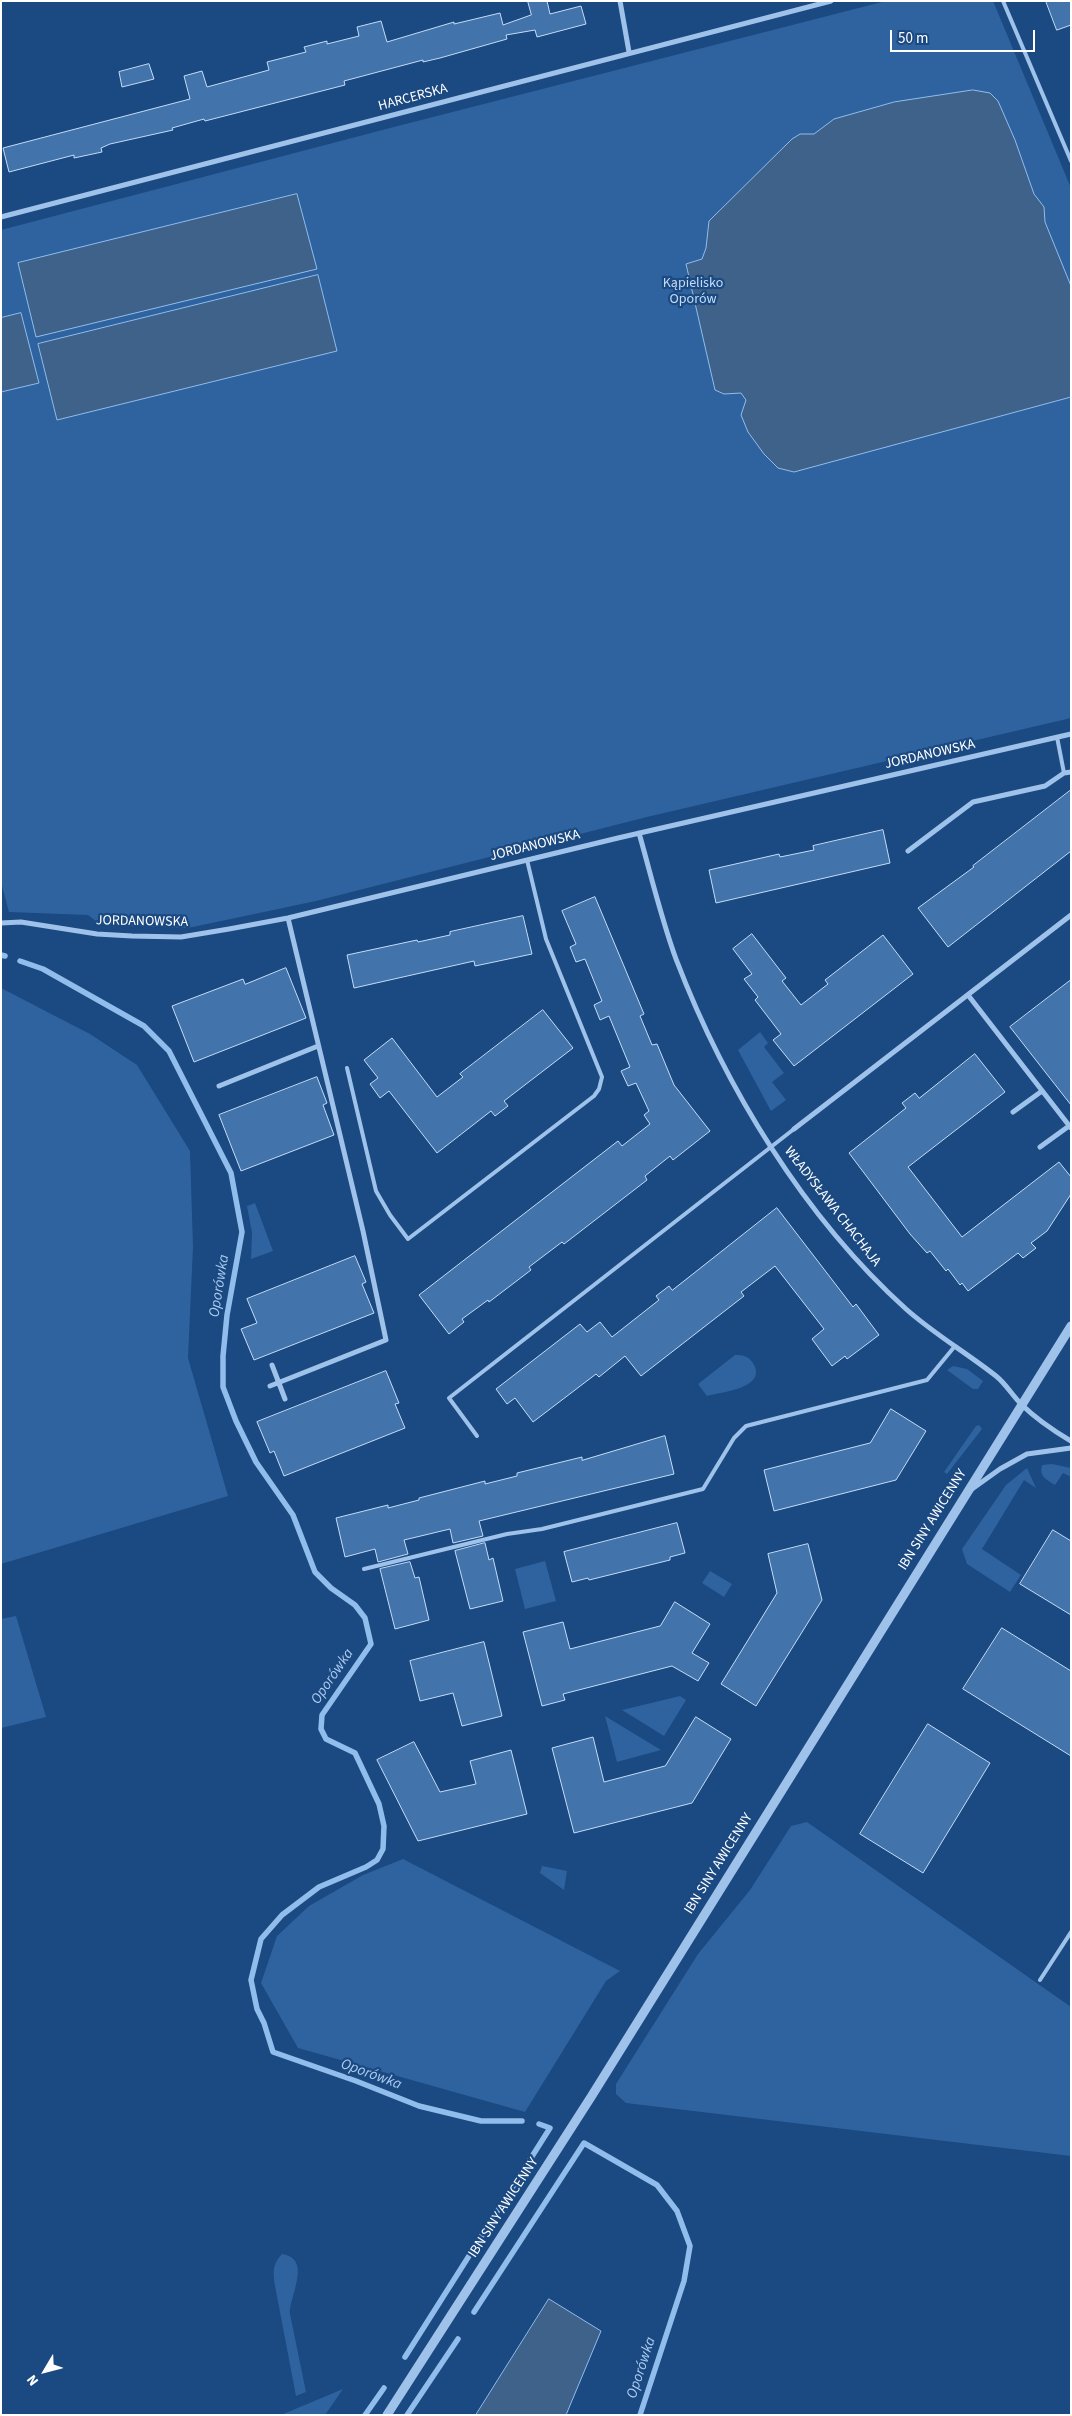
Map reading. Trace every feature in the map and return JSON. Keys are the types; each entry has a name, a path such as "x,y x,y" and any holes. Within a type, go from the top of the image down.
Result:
{"street":[{"path":"620,1 629,52"},
{"name":"HARCERSKA","path":"1,217 629,52 831,1"},
{"name":"JORDANOWSKA","path":"1,923 21,922 112,935 181,937 288,918 639,833 1071,734"},
{"path":"908,850 973,802 1044,786 1064,773 1071,772"},
{"name":"WŁADYSŁAWA CHACHAJA","path":"639,833 666,928 692,997 724,1066 771,1148 831,1228 874,1278 907,1310 998,1378 1022,1405 1071,1441"},
{"path":"794,1129 1071,915"},
{"path":"270,1386 386,1340 361,1222 288,918"},
{"path":"968,995 1070,1127 1040,1147"},
{"path":"219,1086 318,1046"},
{"path":"1013,1112 1042,1090"},
{"name":"IBN SINY AWICENNY","path":"387,2415 592,2097 1071,1326"},
{"path":"272,1364 285,1399"},
{"path":"967,1492 1000,1469 1027,1454 1071,1448"}],"lane":[{"path":"1003,1 1071,161"},
{"path":"1057,738 1064,773"},
{"path":"346,1068 376,1191 390,1215 408,1239 594,1096 599,1089 602,1077 546,939 527,860"},
{"path":"477,1436 449,1398 794,1129"},
{"path":"364,1569 507,1534 542,1529 703,1489 734,1438 746,1426 927,1380 955,1346"},
{"path":"1040,1980 1071,1932"}],"green space":[{"name":"Kąpielisko Oporów","path":"886,1 993,1 1071,188 1071,718 647,817 316,901 188,928 101,925 88,915 9,912 1,882 1,392 38,383 21,313 1,318 1,230","holes":["297,194 316,269 36,336 18,264","318,275 337,351 57,420 38,344"]},
{"path":"1,988 90,1034 137,1065 190,1151 193,1247 188,1358 228,1496 1,1564"},
{"path":"760,1032 768,1043 764,1047 784,1073 772,1082 786,1100 771,1111 738,1050"},
{"path":"255,1203 273,1251 251,1259 252,1233 247,1206"},
{"path":"735,1355 746,1357 752,1362 756,1373 754,1379 741,1388 707,1396 698,1384"},
{"path":"953,1366 967,1369 983,1381 978,1389 973,1389 947,1370"},
{"path":"979,1425 982,1429 947,1474 944,1472 976,1426"},
{"path":"1052,1464 1071,1468 1071,1477 1063,1473 1055,1485 1049,1481 1042,1475 1041,1469 1042,1465"},
{"path":"1027,1468 1036,1488 1024,1480 982,1549 1021,1575 1010,1592 967,1564 962,1549 1006,1485"},
{"path":"545,1561 556,1601 525,1609 515,1569"},
{"path":"710,1571 732,1584 724,1597 702,1583"},
{"path":"16,1616 46,1717 1,1728 1,1619"},
{"path":"680,1696 686,1700 664,1736 622,1710"},
{"path":"605,1716 661,1750 617,1762"},
{"path":"807,1822 1071,2007 1071,2156 626,2103 616,2094 616,2084 698,1954 750,1890 791,1826"},
{"path":"403,1859 620,1971 606,1981 525,2112 298,2048 261,1983 277,1936 309,1906 363,1875"},
{"path":"542,1866 567,1871 564,1890 540,1873"},
{"path":"282,2254 291,2257 296,2263 298,2270 290,2314 306,2392 296,2396 274,2277 275,2265"},
{"path":"343,2389 325,2415 281,2415"}],"shaded area":[{"path":"973,90 990,93 998,101 1015,140 1034,194 1044,207 1045,222 1071,286 1071,397 794,472 778,468 764,454 748,432 741,415 746,400 741,393 724,394 715,390 686,264 702,259 706,248 709,221 792,139 800,134 814,134 834,119 894,102"},
{"path":"297,194 317,269 36,337 18,263"},
{"path":"318,275 337,351 57,420 38,344"},
{"path":"21,313 39,383 1,392 1,318"},
{"path":"549,2299 601,2331 566,2415 476,2415"}],"building":[{"path":"528,1 547,1 550,14 581,6 586,24 537,37 535,30 506,35 507,39 440,58 423,62 423,60 344,81 345,85 205,121 204,119 172,128 173,130 110,144 101,148 102,152 74,158 74,155 9,172 3,148 190,99 184,76 202,71 207,87 269,70 267,62 306,52 304,47 327,41 327,44 359,36 357,27 381,21 387,42 454,22 454,24 500,13 503,25 531,15"},
{"path":"1046,1 1071,1 1071,25 1057,30"},
{"path":"149,64 154,79 122,87 119,72"},
{"path":"1071,790 1071,851 948,947 918,908 974,867"},
{"path":"883,830 890,863 716,903 709,870 779,854 780,857 814,850 813,846"},
{"path":"595,897 644,1014 640,1016 652,1045 657,1044 674,1085 710,1131 673,1160 670,1156 645,1176 647,1180 564,1244 562,1242 529,1267 531,1270 489,1302 488,1300 462,1319 464,1322 449,1334 419,1295 618,1141 622,1146 650,1124 644,1115 649,1111 636,1083 628,1086 621,1071 630,1067 609,1016 600,1020 594,1005 602,1001 585,959 576,962 570,947 576,944 562,911"},
{"path":"523,916 532,954 475,966 474,961 354,988 347,955 450,935 450,932"},
{"path":"752,934 786,978 782,981 801,1005 828,984 825,980 883,935 913,974 794,1066 773,1040 781,1034 755,1000 758,997 744,979 752,974 733,949"},
{"path":"286,968 306,1018 194,1062 172,1006 243,979 245,984"},
{"path":"1071,980 1071,1105 1010,1027"},
{"path":"543,1010 573,1048 504,1101 508,1106 495,1116 491,1111 437,1153 389,1091 380,1098 370,1084 378,1078 364,1060 392,1038 437,1097 463,1077 460,1074"},
{"path":"975,1054 1005,1092 908,1167 962,1237 1059,1162 1071,1177 1071,1194 1047,1231 1031,1243 1036,1248 1023,1258 1018,1253 968,1291 962,1283 960,1285 948,1269 946,1271 930,1251 927,1253 910,1234 849,1153 906,1108 902,1103 915,1093 919,1098"},
{"path":"317,1077 327,1103 323,1105 334,1135 241,1171 219,1115"},
{"path":"777,1208 853,1307 856,1304 879,1335 847,1359 845,1356 832,1366 812,1339 824,1329 775,1266 741,1292 744,1296 641,1376 625,1356 599,1377 596,1374 533,1422 515,1398 507,1404 496,1389 580,1324 587,1332 600,1322 612,1337 659,1300 656,1296 669,1286 672,1290"},
{"path":"355,1256 366,1282 362,1284 374,1313 254,1360 241,1329 257,1323 247,1299"},
{"path":"386,1371 399,1403 395,1404 405,1428 284,1476 274,1451 270,1453 257,1422"},
{"path":"891,1409 926,1431 896,1480 774,1511 764,1470 870,1443"},
{"path":"665,1436 674,1474 479,1521 483,1536 453,1543 450,1529 404,1540 408,1554 378,1562 375,1549 345,1557 336,1518 388,1505 388,1508 485,1481 485,1484 517,1476 517,1473 582,1457 582,1460"},
{"path":"677,1523 685,1553 670,1557 670,1560 589,1580 588,1578 572,1582 564,1552"},
{"path":"1053,1530 1071,1541 1071,1615 1020,1584"},
{"path":"485,1543 489,1560 493,1558 503,1601 470,1609 455,1551"},
{"path":"808,1544 822,1600 756,1706 721,1684 777,1593 768,1554"},
{"path":"410,1562 415,1578 419,1577 429,1620 395,1629 380,1569"},
{"path":"675,1602 710,1624 692,1653 709,1663 698,1681 672,1666 563,1694 565,1700 542,1706 523,1632 563,1622 570,1649 660,1626"},
{"path":"1002,1628 1071,1671 1071,1756 963,1689"},
{"path":"484,1642 502,1716 462,1726 453,1693 420,1701 410,1661"},
{"path":"696,1717 731,1739 692,1803 574,1833 552,1748 593,1737 604,1782 665,1766"},
{"path":"928,1724 990,1763 923,1873 860,1834"},
{"path":"414,1742 440,1792 476,1784 470,1761 511,1750 527,1814 418,1841 377,1760"}],"waterway":[{"name":"Oporówka","path":"1,955 5,956"},
{"name":"Oporówka","path":"20,961 43,969 144,1026 169,1051 231,1173 242,1232 227,1315 223,1356 223,1387 236,1421 256,1462 293,1515 315,1572 331,1588 355,1605 365,1618 371,1644 322,1715 321,1729 326,1739 355,1753 379,1804 384,1826 383,1849 377,1860 366,1867 319,1887 282,1915 261,1939 251,1980 257,2009 264,2023 273,2052 356,2081 419,2106 481,2121 522,2121"},
{"path":"405,2357 550,2128 539,2124"},
{"name":"Oporówka","path":"474,2312 584,2143 657,2185 677,2211 690,2246 684,2281 640,2415"},
{"path":"407,2415 458,2339"},
{"path":"365,2415 384,2388"}]}
